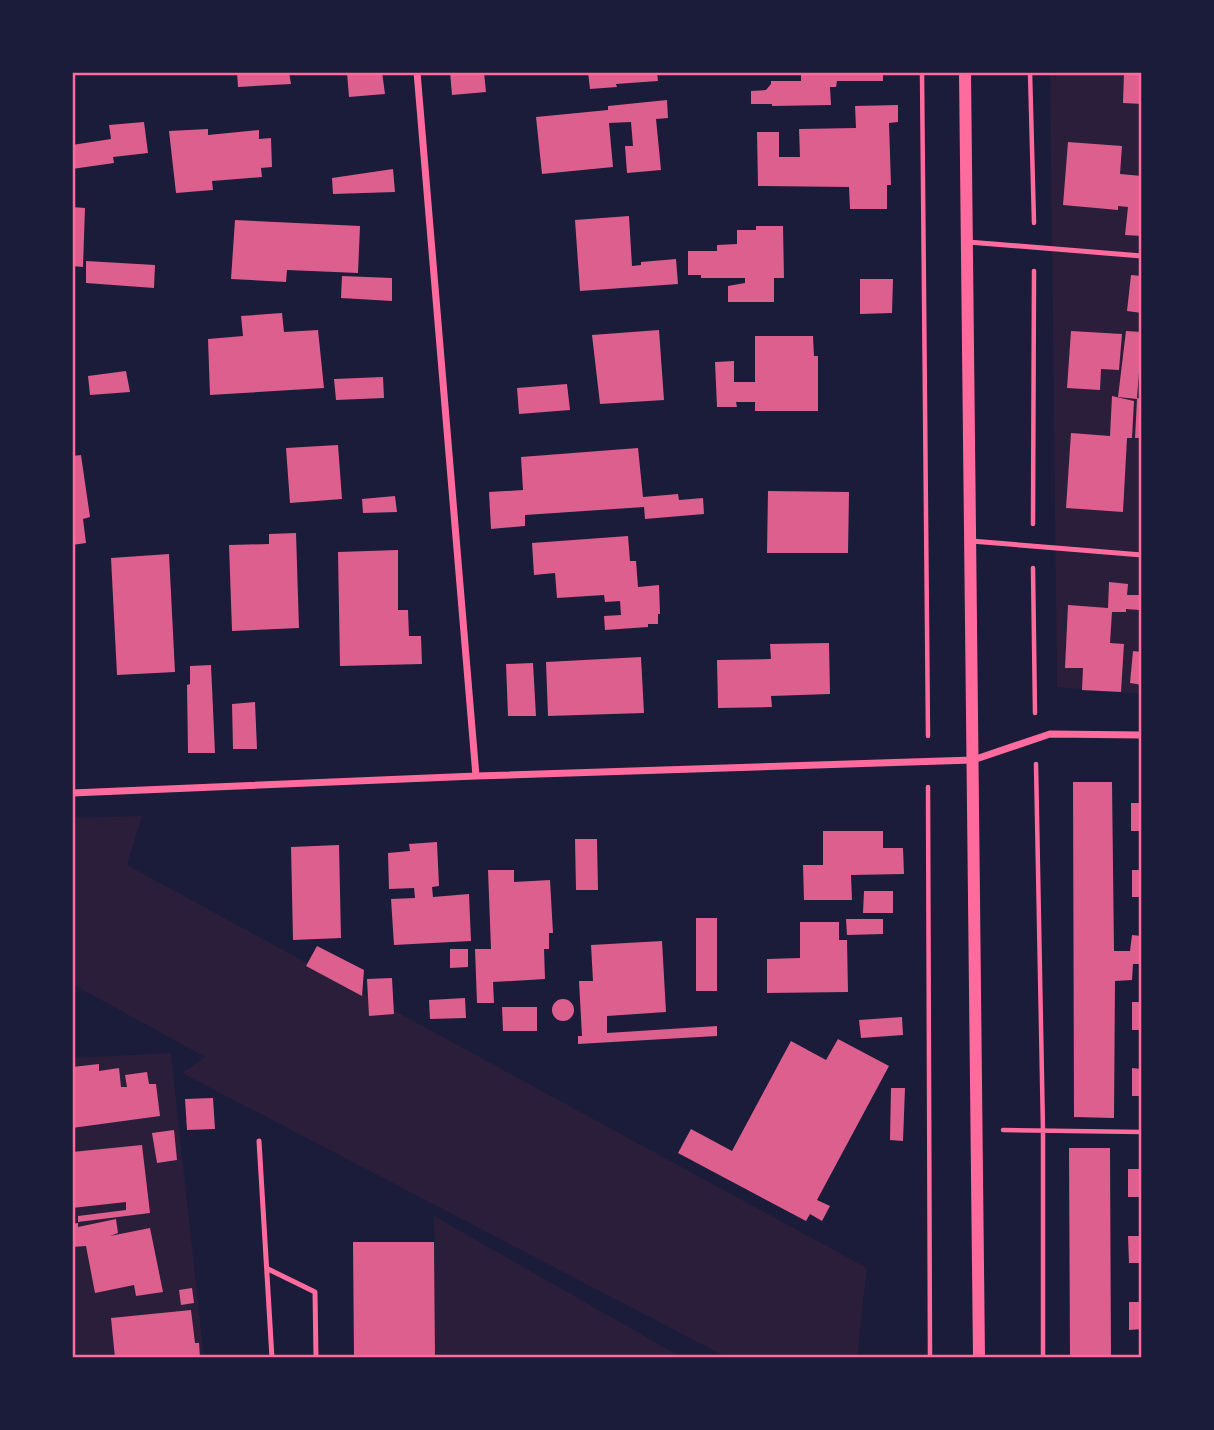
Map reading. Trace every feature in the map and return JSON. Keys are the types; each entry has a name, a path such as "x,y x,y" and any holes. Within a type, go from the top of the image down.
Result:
{"street":[{"path":"417,72 476,776"},
{"path":"965,72 979,1358"},
{"path":"72,793 476,776 973,760 1050,734 1142,735"}],"lane":[{"path":"968,242 1142,256"},
{"path":"969,540 1142,555"},
{"path":"259,1141 272,1358"},
{"path":"268,1269 314,1292 316,1358"}],"path":[{"path":"922,72 930,1358"},
{"path":"976,1129 1142,1132"}],"shaded area":[{"path":"1050,72 1142,72 1142,694 1057,687"},
{"path":"142,816 127,865 867,1268 857,1358 728,1358 182,1073 205,1057 72,984 72,818"},
{"path":"171,1053 204,1358 72,1358 72,1058"},
{"path":"434,1216 683,1358 435,1358"}],"building":[{"path":"237,72 289,72 291,84 238,87"},
{"path":"382,72 385,94 349,97 347,73"},
{"path":"450,72 484,72 486,92 452,95"},
{"path":"588,72 657,72 658,81 590,89"},
{"path":"801,72 883,72 883,81 837,81 836,87 830,87 831,105 751,104 751,91 766,90 771,81 801,81"},
{"path":"1124,72 1142,72 1142,104 1123,103"},
{"path":"667,100 668,118 656,119 661,170 627,173 625,146 633,146 631,122 609,123 613,167 542,174 536,117 608,110 608,106"},
{"path":"898,105 898,122 889,123 891,185 887,185 887,209 850,209 849,187 758,186 757,132 779,132 779,157 800,157 799,129 856,128 855,106"},
{"path":"144,122 148,153 113,157 114,163 72,169 72,145 111,139 109,125"},
{"path":"208,129 208,135 259,130 259,139 271,138 272,167 261,168 262,177 212,181 213,190 176,193 169,131"},
{"path":"1068,142 1122,146 1120,174 1142,176 1142,236 1125,235 1128,207 1118,206 1118,210 1063,205"},
{"path":"393,169 395,192 333,194 332,178"},
{"path":"72,207 85,208 83,267 72,266"},
{"path":"629,216 632,266 641,265 641,262 676,259 678,284 580,291 575,220"},
{"path":"235,220 360,226 358,273 287,270 286,282 231,279"},
{"path":"756,226 783,226 784,278 774,278 774,302 728,302 728,286 745,283 745,278 701,278 701,275 688,275 688,251 717,251 717,245 737,244 737,230 756,230"},
{"path":"86,261 155,265 154,288 86,283"},
{"path":"1131,275 1142,276 1142,313 1127,311"},
{"path":"342,276 392,278 392,301 341,298"},
{"path":"860,279 893,279 892,313 860,314"},
{"path":"282,313 284,332 318,330 324,388 210,395 208,339 243,336 241,316"},
{"path":"659,330 664,400 600,404 592,335"},
{"path":"1071,331 1122,334 1119,370 1101,369 1100,390 1067,388"},
{"path":"1126,331 1142,332 1137,398 1142,399 1142,438 1135,438 1137,399 1118,397"},
{"path":"755,336 813,336 814,356 818,356 818,411 755,411 755,402 736,402 737,407 717,407 715,362 734,361 734,382 755,382"},
{"path":"126,371 130,392 90,395 88,376"},
{"path":"383,377 384,398 336,400 334,379"},
{"path":"567,384 570,410 519,414 517,388"},
{"path":"1112,396 1134,401 1132,438 1127,438 1123,512 1066,508 1071,433 1110,436"},
{"path":"338,445 342,499 290,503 286,448"},
{"path":"638,448 643,497 678,494 679,500 703,498 704,514 645,519 644,507 525,515 525,526 491,529 489,492 523,490 521,457"},
{"path":"81,455 90,517 83,519 86,543 72,545 72,456"},
{"path":"768,491 849,492 848,553 767,553"},
{"path":"395,496 397,512 363,513 362,499"},
{"path":"296,533 299,628 232,631 229,545 269,544 269,534"},
{"path":"628,536 630,561 636,561 638,587 659,585 658,624 605,630 604,616 621,615 620,601 605,602 604,595 557,598 555,573 534,575 532,543"},
{"path":"398,550 398,610 408,610 409,636 421,636 422,664 340,666 338,552"},
{"path":"169,554 175,672 117,675 111,558"},
{"path":"1109,582 1128,584 1127,595 1140,595 1139,610 1112,612 1110,643 1124,644 1121,692 1082,690 1083,668 1065,668 1068,605 1108,608"},
{"path":"829,643 830,694 771,696 772,707 718,708 717,660 771,659 770,644"},
{"path":"1133,651 1142,652 1142,685 1130,683"},
{"path":"641,657 644,713 548,716 546,662"},
{"path":"533,663 536,716 508,716 506,664"},
{"path":"211,665 215,753 188,753 187,685 190,684 190,666"},
{"path":"255,702 257,749 233,749 232,704"},
{"path":"1073,782 1112,782 1114,951 1130,951 1132,935 1142,936 1142,964 1133,964 1132,980 1115,981 1114,1118 1074,1117"},
{"path":"1131,803 1142,803 1142,831 1131,831"},
{"path":"823,831 883,831 883,848 903,848 904,874 851,875 852,900 804,900 803,865 823,865"},
{"path":"575,839 597,839 598,890 576,890"},
{"path":"437,842 439,886 432,887 433,897 469,894 471,941 394,945 391,899 415,898 414,888 389,889 388,853 410,851 409,844"},
{"path":"339,845 341,938 293,940 291,847"},
{"path":"488,870 514,870 514,882 550,880 553,933 549,933 549,949 544,949 545,979 493,982 494,1003 477,1003 475,949 491,949"},
{"path":"1132,870 1142,870 1142,897 1132,897"},
{"path":"864,891 893,891 893,913 863,913"},
{"path":"696,918 717,918 717,991 696,991"},
{"path":"846,919 883,919 883,934 847,935"},
{"path":"800,922 839,922 839,940 847,940 848,992 767,993 767,959 800,958"},
{"path":"662,941 666,1012 607,1016 607,1033 717,1026 717,1036 578,1044 578,1036 582,1036 579,981 593,981 591,945"},
{"path":"317,946 364,970 362,996 306,966"},
{"path":"450,949 468,949 468,967 450,968"},
{"path":"392,978 394,1014 369,1016 367,979"},
{"path":"465,998 466,1018 430,1019 429,1000"},
{"path":"563,999 573,1006 574,1010 567,1020 563,1021 553,1014 552,1010 559,1000"},
{"path":"1132,1002 1142,1002 1142,1030 1132,1030"},
{"path":"502,1007 537,1007 537,1031 503,1031"},
{"path":"902,1017 903,1035 861,1038 859,1020"},
{"path":"838,1039 889,1066 817,1200 830,1206 822,1221 810,1214 806,1221 678,1153 691,1129 732,1151 791,1041 826,1060"},
{"path":"99,1064 99,1071 119,1068 121,1087 127,1087 125,1075 147,1072 149,1084 156,1084 160,1116 72,1128 72,1067"},
{"path":"1132,1068 1142,1069 1142,1096 1132,1096"},
{"path":"891,1088 905,1088 903,1141 890,1140"},
{"path":"213,1098 215,1129 187,1130 185,1099"},
{"path":"174,1130 177,1160 157,1163 152,1133"},
{"path":"142,1145 150,1213 78,1222 78,1216 126,1210 126,1202 72,1208 72,1152"},
{"path":"1069,1148 1110,1148 1111,1358 1070,1358"},
{"path":"1128,1169 1142,1169 1142,1197 1128,1197"},
{"path":"116,1219 118,1233 110,1236 150,1228 163,1292 136,1296 134,1285 95,1293 86,1246 72,1247 72,1224 78,1223 78,1227"},
{"path":"1128,1236 1142,1236 1142,1263 1129,1263"},
{"path":"353,1242 434,1242 435,1358 354,1358"},
{"path":"192,1288 194,1303 181,1305 179,1290"},
{"path":"1129,1302 1142,1302 1142,1329 1129,1330"},
{"path":"191,1310 195,1343 199,1343 200,1358 115,1358 111,1318"}]}
